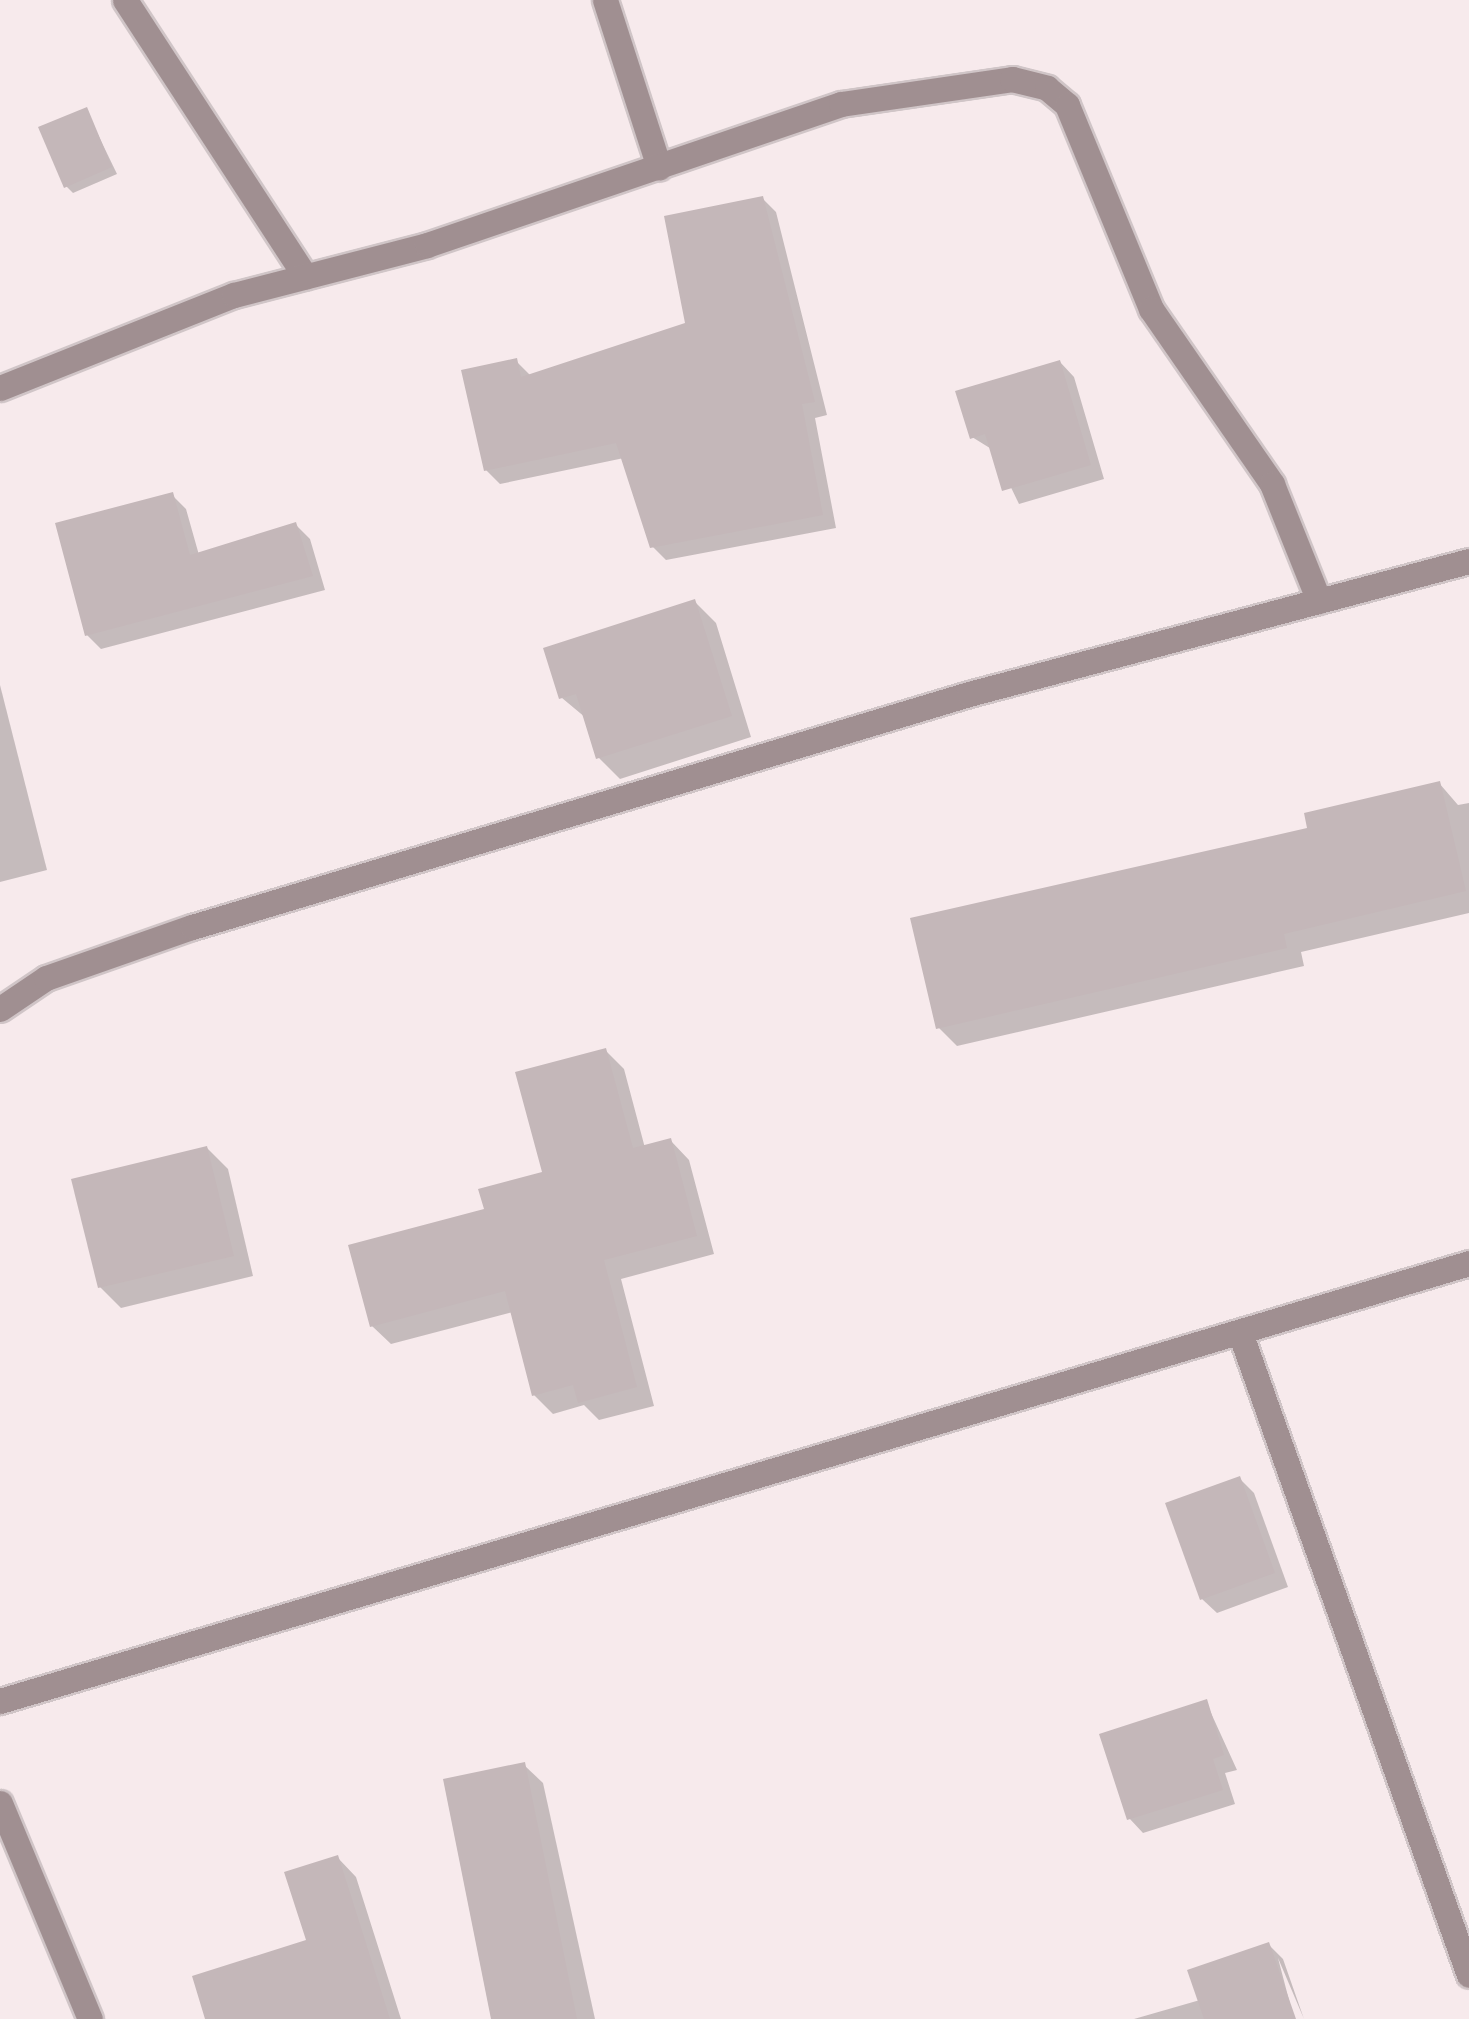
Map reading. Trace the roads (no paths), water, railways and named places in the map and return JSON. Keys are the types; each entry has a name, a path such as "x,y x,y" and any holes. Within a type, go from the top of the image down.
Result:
{"street":[{"path":"125,0 304,276"},
{"path":"605,0 658,166"},
{"path":"0,388 127,331 658,166 841,104 964,82 1047,88 1092,146 1151,308 1272,484 1319,601"},
{"path":"0,1009 46,978 192,927 968,694 1469,561"},
{"path":"0,1701 804,1454 1242,1338 1469,1263"},
{"path":"1242,1338 1469,1975"},
{"path":"0,1802 90,2019"}]}
